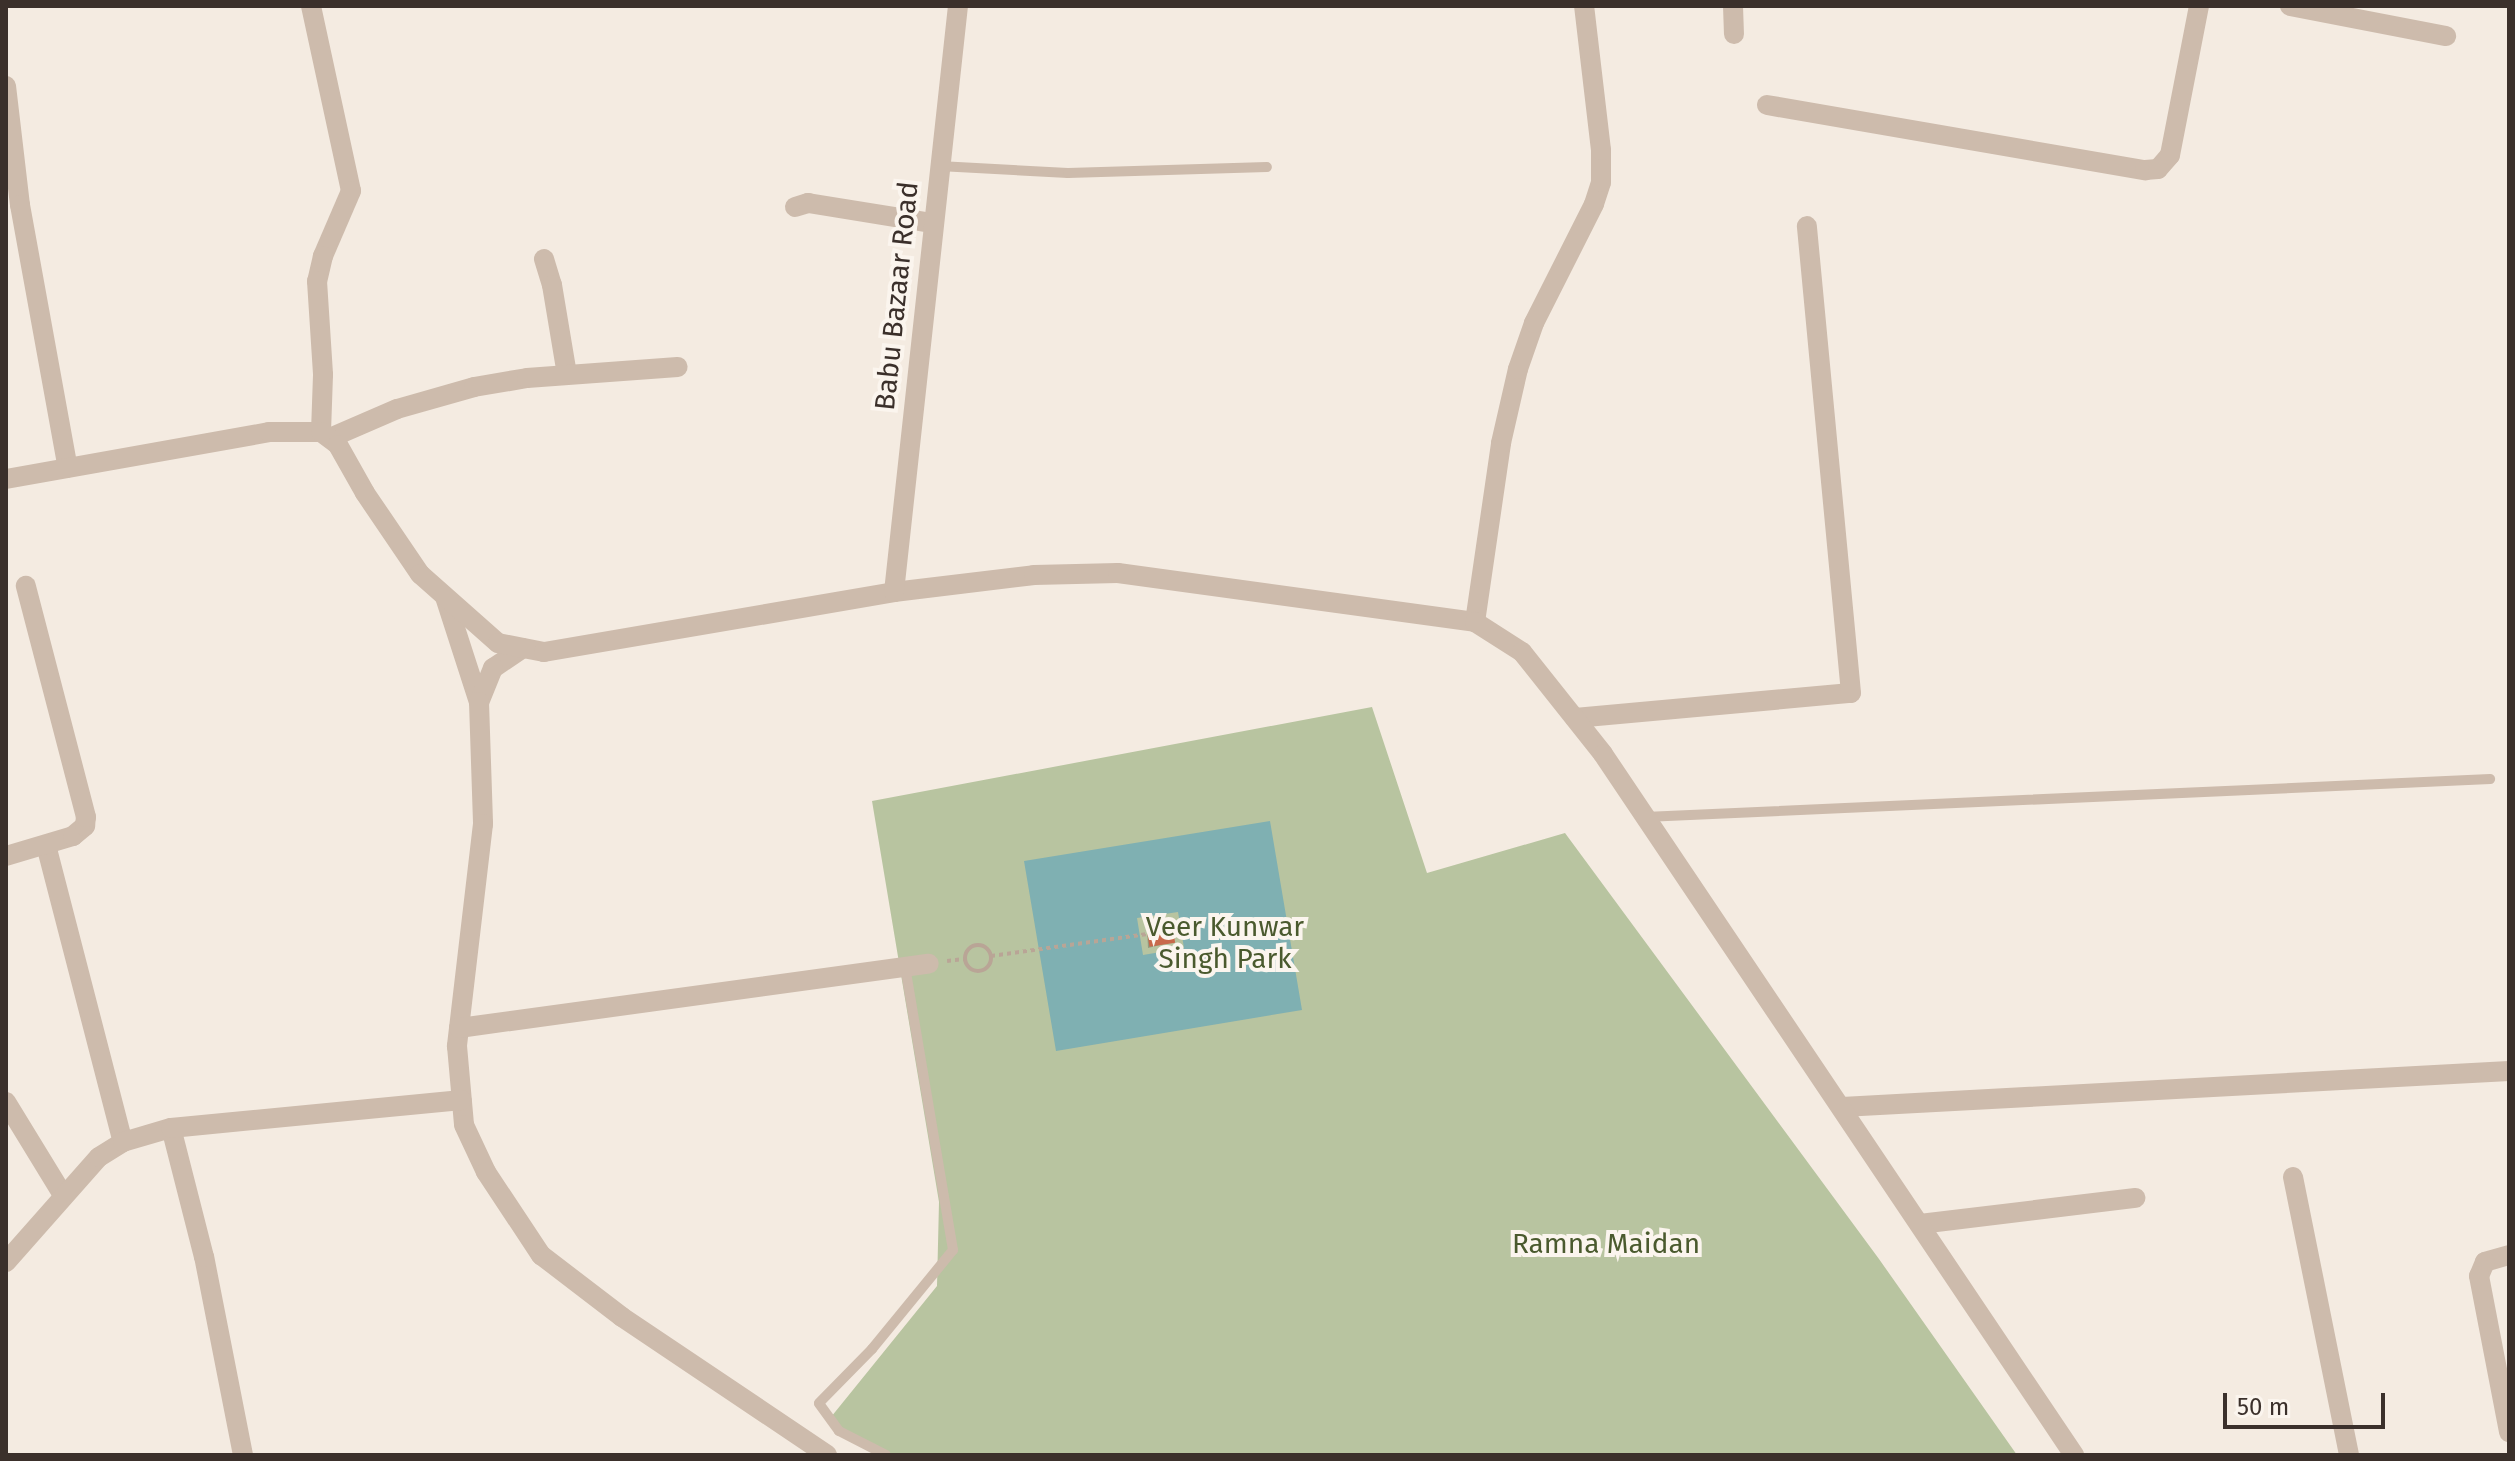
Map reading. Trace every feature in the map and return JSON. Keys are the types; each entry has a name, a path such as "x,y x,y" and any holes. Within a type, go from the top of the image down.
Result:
{"street":[{"path":"311,6 351,191 323,256 317,281 326,435 420,574 498,643 544,652 894,592 1034,575 1118,573 1475,622 1522,652 1575,718 1842,1107 2074,1455"},
{"name":"Babu Bazaar Road","path":"894,592 958,6"},
{"path":"1475,622 1501,443 1518,369 1534,323 1594,204 1601,182 1601,150 1584,6"},
{"path":"1733,6 1734,34"},
{"path":"1767,105 2145,170 2158,169 2170,155 2199,6"},
{"path":"2290,6 2446,36"},
{"path":"6,86 20,205 68,468"},
{"path":"795,207 808,203 932,223"},
{"path":"1575,718 1851,693 1807,226"},
{"path":"544,259 567,375"},
{"path":"6,479 269,432 326,435 445,394 527,378 678,367"},
{"path":"6,856 80,832 86,817 26,586"},
{"path":"445,597 479,702 483,824 459,1028 464,1125 486,1172 541,1255 622,1317 827,1455"},
{"path":"479,702 493,668 523,648"},
{"path":"46,845 123,1142"},
{"path":"459,1028 929,964"},
{"path":"1842,1107 2509,1071"},
{"path":"6,1262 99,1157 123,1142 171,1128 462,1100"},
{"path":"6,1102 63,1195"},
{"path":"171,1128 204,1257 243,1455"},
{"path":"2293,1177 2349,1455"},
{"path":"1920,1224 2135,1198"},
{"path":"2509,1255 2485,1262 2479,1276 2509,1432"}],"lane":[{"path":"939,166 1054,173 1267,167"},
{"path":"1645,817 2490,779"},
{"path":"886,1455 839,1431 819,1403 872,1349 953,1250 905,967"}],"path":[{"path":"991,956 1147,934"},
{"path":"979,945 987,948 991,956 987,968 979,972 968,967 964,959 967,951 979,945"}],"green space":[{"name":"Ramna Maidan","path":"1372,707 1427,873 1565,833 1879,1259 2017,1455 885,1455 827,1422 937,1286 939,1202 872,801"}],"water":[{"path":"1270,821 1302,1010 1056,1051 1024,861","holes":["1178,912 1184,948 1143,955 1137,918"]}],"building":[{"path":"1172,923 1175,943 1149,947 1146,927"}],"park label":[{"name":"Veer Kunwar Singh Park","path":"1225,943"}]}
